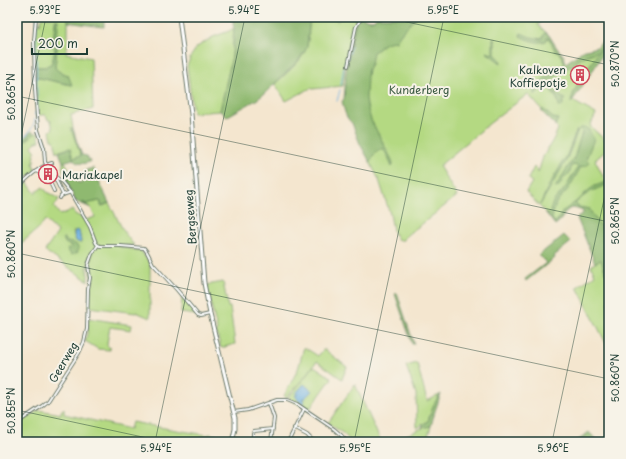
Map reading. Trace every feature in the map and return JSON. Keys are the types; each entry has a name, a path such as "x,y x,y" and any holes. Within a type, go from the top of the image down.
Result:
{"street":[{"path":"36,17 34,45 38,131 44,148 45,162 50,172 71,192 98,245 144,248 153,264 198,315 201,316 210,314"},
{"name":"Bergseweg","path":"179,17 191,113 203,274 210,314 234,412 235,424 232,442"},
{"path":"348,66 356,27 362,17"},
{"path":"17,188 36,172 52,163"},
{"path":"36,172 46,175 54,191"},
{"path":"48,178 53,174"},
{"path":"53,174 63,195"},
{"path":"60,198 61,196 71,192"},
{"name":"Geerweg","path":"17,423 48,401 83,347 87,329 88,290 90,276 88,265 93,252 98,245"},
{"path":"234,412 248,410 279,399 287,400 293,402 334,429 347,442"},
{"path":"269,403 274,417 271,442"},
{"path":"288,442 304,409"},
{"path":"294,428 307,435 315,442"},
{"path":"253,442 254,431 273,429"}],"green space":[{"path":"37,17 38,23 40,24 42,17 68,17 68,41 66,53 91,58 93,109 71,115 73,128 71,128 81,156 73,159 69,148 57,152 50,131 53,129 51,121 48,120 46,115 38,115 35,77 71,85 68,75 58,71 55,67 58,20 55,20 53,43 55,50 52,63 45,67 35,67 34,51"},
{"path":"68,17 104,17 104,27 68,22"},
{"path":"233,17 310,17 307,47 298,61 263,95 226,117 223,112 220,111 232,56 234,28"},
{"name":"Kunderberg","path":"310,17 337,17 336,20 338,21 340,17 357,17 350,50 366,19 374,20 376,17 497,17 497,19 499,19 516,17 543,17 538,25 549,35 564,56 566,63 585,53 600,49 605,44 571,100 596,114 590,126 609,144 609,148 595,160 606,182 609,183 609,349 577,287 595,275 591,266 595,263 584,212 572,208 569,209 555,225 526,192 532,182 528,179 534,167 537,169 538,173 543,157 558,129 543,109 542,110 528,94 490,123 439,166 457,196 403,240 398,240 395,234 394,235 390,214 379,180 370,162 371,160 348,61 345,67 343,86 311,88 286,101 275,84 296,64 303,55 308,43"},
{"path":"357,17 374,20 376,17 417,17 402,32 396,42 393,41 386,43 373,52 371,64 368,69 366,98 367,106 371,120 392,160 392,167 383,148 373,156 370,162 360,144 352,123 346,116 344,110 342,101 344,99 347,63"},
{"path":"56,19 58,20 55,67 59,71 68,75 72,85 35,77 35,67 45,67 52,63 55,50 53,43"},
{"path":"234,28 232,56 220,111 193,113 187,66 191,56 197,47 213,37"},
{"path":"545,32 549,35 566,63 582,51 597,47 609,35 609,44 571,103 573,94 580,80 602,47 597,52 585,56 573,64 581,76 570,66 551,80 547,80 547,84 534,95 534,88 565,63 558,51 556,52 548,37 546,41 536,42 520,36 521,33 530,37 542,39"},
{"path":"493,38 495,39 495,54 500,59 501,63 486,52 493,54"},
{"path":"550,83 556,91 556,94 565,99 561,107 559,107 556,98 547,84"},
{"path":"543,109 553,118 558,119 555,126 541,111"},
{"path":"585,127 589,130 594,139 586,159 590,163 581,167 569,188 556,203 552,218 555,223 563,211 578,200 575,204 580,207 590,209 606,234 609,246 609,283 601,260 595,263 577,218 584,211 573,207 565,213 555,225 546,213 549,214 553,202 566,187 578,167 572,165 569,175 565,176 560,185 555,188 574,158 582,132 579,129"},
{"path":"71,128 73,128 82,155 87,156 90,162 80,164 73,159 63,162 59,152 70,148 73,158 81,156"},
{"path":"577,130 566,161 540,205 548,187 566,157"},
{"path":"32,131 35,134 25,141 17,144"},
{"path":"37,132 40,141 36,142 32,146 36,152 34,153 35,161 33,163 36,172 27,177 21,168 17,170 17,144 25,141"},
{"path":"63,162 65,162 72,175 67,179 67,184 65,182 66,178 63,169"},
{"path":"93,168 109,203 101,206 101,202 99,201 86,204 83,202 91,208 75,201 67,179 72,175 78,183 90,180 86,170"},
{"path":"27,182 35,193 43,187 47,192 59,199 54,207 60,215 72,210 75,214 86,220 95,217 91,208 82,201 86,204 99,201 103,206 109,203 123,230 134,245 117,246 141,251 150,263 150,318 136,312 89,307 92,279 89,266 92,258 90,257 87,268 88,281 45,251 58,232 45,220 40,227 17,247 17,192","holes":["74,231 79,231 81,242 81,243 76,241 73,233"]},
{"path":"606,182 608,183 609,190 607,185 598,188 580,199 586,192 595,186"},
{"path":"564,235 571,242 554,256 555,258 526,281 525,279 546,263 539,255"},
{"path":"64,237 67,242 77,246 79,249 77,253 71,255 67,249 72,247 65,243"},
{"path":"223,282 228,307 230,307 235,344 221,348 209,300 207,285"},
{"path":"397,293 414,344 412,344 395,294"},
{"path":"182,296 196,315 181,313"},
{"path":"88,318 132,325 131,330 110,327 107,345 110,350 98,349 85,341 88,330"},
{"path":"304,347 318,356 324,349 347,367 342,379 316,362 286,398 284,396 298,369"},
{"path":"417,363 427,401 441,394 433,407 428,421 417,428 416,394 406,366"},
{"path":"314,366 332,378 309,410 289,399 289,397"},
{"path":"355,384 381,442 351,442 344,434 328,423"},
{"path":"441,394 431,426 422,428 428,421 433,407"},
{"path":"64,408 64,414 130,429 132,422 219,436 220,442 17,442 17,424 39,410 61,414 61,411"},
{"path":"431,426 426,442 394,442 422,428"},
{"path":"589,432 598,442 576,442"}],"water":[{"path":"77,230 79,231 80,243 76,241 74,234"},
{"path":"304,384 312,391 304,399 302,398 304,402 302,404 295,395 298,394 296,393"}],"waterway":[{"path":"36,33 37,17"},
{"path":"36,35 37,96"},
{"path":"349,54 351,47"},
{"path":"344,63 346,62 348,56"},
{"path":"341,85 344,66"},
{"path":"337,101 340,90"},
{"path":"37,98 38,110"},
{"path":"17,144 26,136 35,119"}],"place":[{"name":"Kalkoven Koffiepotje","path":"580,75"},
{"name":"Mariakapel","path":"48,174"}]}
